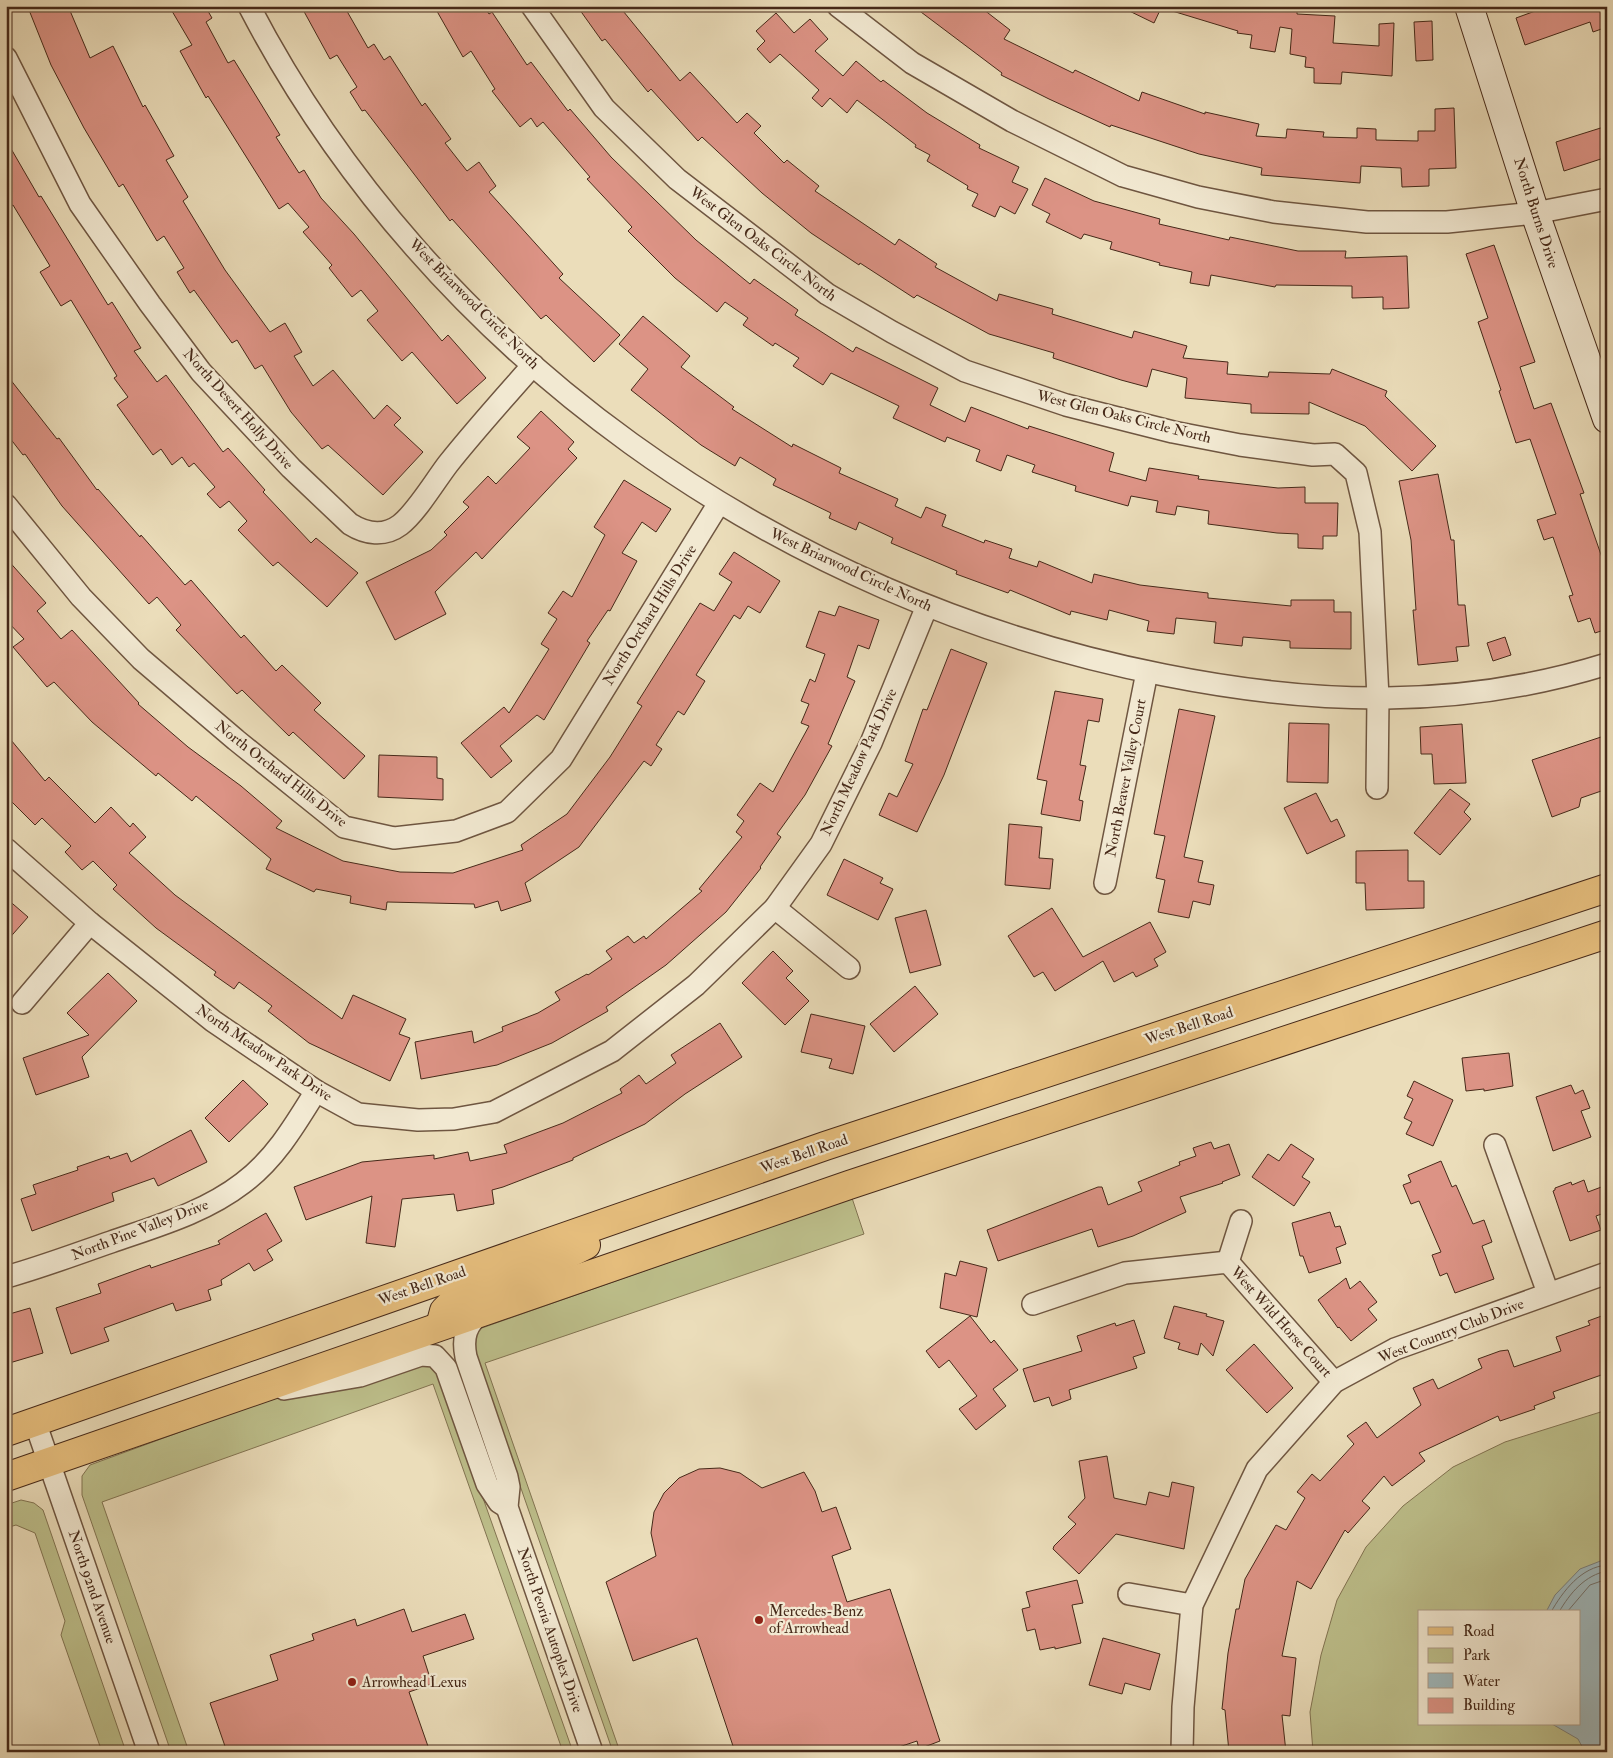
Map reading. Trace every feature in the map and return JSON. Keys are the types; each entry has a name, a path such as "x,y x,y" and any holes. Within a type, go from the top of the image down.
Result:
{"main road":[{"name":"West Bell Road","path":"6,1432 825,1146 1607,888"},
{"path":"6,1478 839,1188 1607,934"},
{"path":"440,1326 444,1311 457,1298 572,1252 595,1240 634,1213"}],"street":[{"name":"West Briarwood Circle North","path":"249,6 312,111 382,208 460,294 533,365 624,439 719,503 818,558 926,606 982,628 1036,645 1147,672 1255,690 1322,696 1434,697 1487,692 1534,684 1607,664"},
{"name":"West Glen Oaks Circle North","path":"532,6 604,108 677,180 827,294 892,332 965,372 1066,406 1173,432 1240,445 1313,455 1335,454 1356,473 1370,532 1378,698 1377,788"},
{"path":"838,6 912,64 1012,121 1123,176 1198,197 1274,212 1368,222 1447,222 1535,213 1607,199"},
{"name":"North Burns Drive","path":"1469,6 1535,213 1607,419"},
{"name":"North Desert Holly Drive","path":"6,58 80,204 150,304 201,372 291,468 350,524 370,533 381,533 400,525 449,463 533,365"},
{"name":"North Orchard Hills Drive","path":"6,505 81,597 149,665 236,740 344,826 394,838 456,831 506,812 560,759 719,503"},
{"name":"North Meadow Park Drive","path":"6,848 90,923 213,1021 316,1091 358,1114 427,1120 454,1119 494,1112 612,1051 696,985 775,908 826,836 871,744 926,606"},
{"name":"North Beaver Valley Court","path":"1105,883 1147,672"},
{"path":"775,908 849,968"},
{"path":"22,1004 90,923"},
{"name":"North Pine Valley Drive","path":"6,1277 178,1219 224,1196 250,1178 277,1150 316,1091"},
{"path":"1496,1145 1548,1293"},
{"name":"West Wild Horse Court","path":"1228,1262 1241,1221"},
{"name":"West Wild Horse Court","path":"1032,1304 1126,1272 1228,1262"},
{"name":"West Wild Horse Court","path":"1228,1262 1334,1382"},
{"name":"West Country Club Drive","path":"1182,1752 1183,1707 1192,1605 1257,1469 1334,1382 1395,1349 1607,1273"},
{"name":"North Peoria Autoplex Drive","path":"485,1311 471,1322 466,1329 464,1346 507,1477 509,1487 507,1507 592,1752"},
{"name":"North Peoria Autoplex Drive","path":"440,1326 446,1368 487,1484 498,1502 507,1507"},
{"path":"261,1389 338,1381 421,1355 435,1356 446,1368"},
{"name":"North 92nd Avenue","path":"35,1422 149,1752"},
{"path":"1129,1594 1192,1605"}],"green space":[{"path":"852,1198 864,1234 485,1363 620,1752 613,1752 472,1348 473,1336 479,1329"},
{"path":"422,1361 434,1366 439,1374 573,1752 563,1752 433,1384 102,1502 189,1752 171,1752 82,1495 82,1476 90,1465 270,1399 354,1385"},
{"path":"1607,1410 1607,1752 1313,1752 1310,1712 1321,1655 1337,1600 1366,1547 1403,1506 1453,1467 1505,1442"},
{"path":"21,1500 34,1503 43,1510 126,1752 102,1752 61,1635 65,1621 35,1533 16,1525 6,1528 6,1505"}],"water":[{"path":"1607,1560 1607,1752 1585,1752 1578,1739 1555,1726 1580,1726 1580,1610 1547,1610 1555,1595 1580,1569"}],"building":[{"path":"37,6 68,6 90,58 113,46 143,107 145,105 174,156 166,160 188,197 183,201 225,270 270,332 285,323 302,352 294,356 313,386 333,370 374,419 387,405 401,418 394,425 423,452 383,495 328,445 322,449 291,412 262,365 255,369 237,340 232,343 194,290 190,293 177,272 184,268 164,236 157,241 123,184 119,187 84,128 51,65 29,10"},
{"path":"169,6 205,6 212,18 206,22 228,63 234,60 280,135 276,137 299,173 304,170 321,198 354,234 442,341 448,335 486,378 457,404 412,352 402,361 367,320 378,311 361,290 352,297 329,268 332,265 303,232 309,227 288,203 279,209 208,96 206,98 180,51 192,45"},
{"path":"301,6 344,6 368,48 374,44 384,60 390,56 422,106 425,103 451,139 445,143 467,171 479,162 496,186 489,192 563,274 559,278 620,335 594,362 546,315 541,319 452,219 450,221 365,110 362,111 350,92 357,87 337,55 330,59"},
{"path":"434,6 484,6 489,14 492,12 527,65 531,62 568,111 570,109 611,157 696,240 750,284 754,279 798,310 795,315 853,352 856,347 938,388 930,405 965,422 971,407 1028,429 1029,426 1114,453 1109,471 1146,481 1149,468 1199,476 1198,479 1278,488 1305,487 1305,503 1338,503 1337,536 1323,536 1323,549 1298,548 1298,534 1208,524 1209,511 1177,506 1175,515 1156,512 1158,501 1131,496 1128,506 1075,491 1076,486 1032,472 1035,465 1007,455 1001,471 976,461 980,450 947,437 945,442 893,418 899,406 831,373 823,385 793,366 799,358 775,343 773,346 743,325 748,318 725,302 717,312 675,278 628,231 632,227 587,179 590,177 543,122 537,127 531,118 520,127 492,91 495,89 471,51 463,57"},
{"path":"577,6 619,6 680,81 690,72 737,123 747,113 761,126 754,133 784,163 787,160 819,186 815,191 895,245 899,239 937,264 935,267 997,301 999,294 1053,309 1052,314 1132,338 1134,331 1187,346 1183,358 1228,362 1227,374 1268,377 1269,372 1330,374 1332,369 1387,391 1385,396 1436,446 1412,471 1365,426 1309,402 1309,414 1251,413 1251,404 1185,398 1187,378 1152,369 1147,387 1121,380 1053,358 1054,353 989,334 917,295 914,298 811,233 762,193 702,137 698,141 651,89 648,92 605,39 602,41"},
{"path":"913,6 979,6 1010,30 1004,39 1073,73 1075,70 1139,101 1142,92 1205,114 1205,112 1259,124 1256,136 1286,138 1287,129 1324,132 1323,137 1357,138 1357,128 1376,129 1376,140 1418,141 1418,131 1435,131 1435,109 1454,108 1456,168 1429,169 1429,186 1402,187 1401,168 1361,166 1360,183 1261,175 1262,168 1199,154 1111,125 1110,127 1049,99 1001,75 1002,73"},
{"path":"1119,6 1162,6 1154,23"},
{"path":"1169,6 1281,6 1297,9 1297,14 1335,16 1333,43 1379,46 1379,24 1394,23 1392,76 1342,72 1341,84 1314,83 1314,68 1305,67 1306,57 1290,54 1292,29 1280,27 1275,52 1250,48 1252,35 1237,33 1238,31 1169,10"},
{"path":"1549,6 1607,6 1607,27 1593,32 1590,22 1525,45 1516,18"},
{"path":"776,13 794,33 810,19 828,39 815,51 843,76 856,61 881,82 883,80 927,113 980,145 979,148 1019,167 1012,182 1028,189 1015,214 1000,206 995,217 972,206 978,194 967,189 968,186 927,161 930,155 915,147 916,145 857,100 847,113 830,98 822,107 812,98 819,90 780,54 770,63 757,49 765,41 756,31"},
{"path":"1432,21 1433,60 1416,61 1414,22"},
{"path":"1607,126 1607,157 1564,171 1556,142"},
{"path":"6,140 39,197 41,196 108,305 112,302 141,348 134,351 157,382 166,375 223,452 228,448 265,490 263,492 311,543 316,538 358,573 327,607 278,562 273,566 238,530 247,521 229,501 220,508 207,494 215,487 194,463 189,467 182,457 172,465 161,449 153,455 117,405 128,397 114,378 117,376 71,300 61,306 40,272 50,266 13,205 6,208"},
{"path":"1045,178 1094,201 1160,219 1159,224 1229,240 1230,237 1298,251 1346,251 1345,258 1407,256 1409,308 1383,309 1383,297 1352,298 1352,286 1276,285 1275,287 1211,275 1209,286 1190,283 1192,272 1159,265 1160,263 1110,249 1112,242 1084,234 1081,239 1046,222 1050,214 1032,205"},
{"path":"1494,245 1535,362 1520,367 1534,409 1551,403 1584,493 1580,494 1607,572 1607,629 1595,633 1590,618 1578,622 1569,596 1573,595 1553,537 1544,540 1537,520 1556,514 1530,439 1516,443 1499,391 1501,390 1478,322 1488,318 1466,254"},
{"path":"643,316 690,356 681,367 734,407 732,409 792,447 793,444 841,468 839,473 898,499 895,506 921,518 926,507 946,515 942,526 984,543 985,540 1012,549 1009,558 1037,567 1039,561 1092,583 1094,574 1140,585 1208,593 1208,598 1291,606 1291,600 1334,600 1334,612 1351,612 1351,649 1290,648 1290,641 1243,637 1242,646 1214,643 1216,622 1176,618 1174,634 1147,631 1149,621 1109,610 1107,620 1071,611 1070,615 1010,590 1008,593 956,574 957,571 891,543 893,538 859,522 856,530 829,518 831,513 773,485 776,479 740,457 735,466 701,445 631,390 648,369 619,344"},
{"path":"6,374 57,439 59,438 97,490 140,537 141,535 185,585 191,580 241,638 244,635 276,671 282,665 321,703 314,710 365,756 344,779 293,732 289,736 242,690 237,694 176,630 181,625 157,597 149,604 62,506 25,454 23,455 6,433"},
{"path":"541,411 574,442 568,449 577,458 482,559 476,552 435,592 446,614 395,640 366,582 431,550 447,535 444,532 469,507 463,502 488,476 496,484 530,448 517,437"},
{"path":"1438,474 1451,540 1454,540 1458,605 1465,605 1469,646 1456,647 1458,661 1418,665 1413,610 1416,610 1411,540 1399,481"},
{"path":"624,480 671,509 656,532 642,522 622,553 637,561 610,611 608,610 587,641 590,643 544,720 537,715 500,746 512,761 491,778 461,743 504,707 509,713 549,649 541,644 557,619 548,613 563,591 572,597 605,535 594,527"},
{"path":"734,552 780,581 760,613 748,606 740,619 734,615 696,675 705,681 684,715 678,711 656,745 662,749 651,766 644,761 579,847 525,883 531,901 501,911 498,901 475,908 474,904 387,902 386,910 350,903 351,896 316,889 314,892 266,869 271,859 196,796 192,801 158,773 156,776 92,722 54,682 47,687 13,647 24,639 6,620 6,558 46,603 37,611 61,639 72,630 138,704 188,747 241,786 282,821 276,828 343,861 400,872 453,873 523,850 521,845 567,814 610,757 642,706 637,703 700,603 714,611 732,582 719,574"},
{"path":"839,606 879,620 869,649 858,645 847,677 855,681 828,744 832,746 805,795 777,834 781,837 761,868 726,912 666,965 606,1007 608,1011 552,1043 497,1065 421,1079 415,1042 472,1031 474,1043 503,1031 502,1027 538,1013 560,1000 555,992 588,975 612,959 606,951 628,936 634,943 644,936 646,939 702,891 699,889 742,837 736,832 744,821 737,815 760,783 773,792 809,726 801,723 809,704 801,701 810,679 815,682 825,654 806,647 819,611 835,616"},
{"path":"1505,637 1511,655 1493,661 1487,643"},
{"path":"951,649 987,663 944,775 917,832 879,815 889,793 897,797 913,764 905,761 923,709 927,710"},
{"path":"1055,691 1103,699 1099,722 1088,720 1080,765 1086,766 1079,800 1083,801 1080,821 1041,814 1047,781 1037,779"},
{"path":"1179,709 1215,716 1184,857 1203,861 1198,882 1214,885 1210,905 1193,901 1189,918 1158,912 1165,880 1156,878 1165,836 1154,834"},
{"path":"1289,723 1329,724 1328,783 1287,782"},
{"path":"1462,724 1466,783 1434,784 1432,754 1421,754 1420,727"},
{"path":"6,734 45,781 49,777 95,823 111,807 130,827 133,823 146,837 129,853 175,895 342,1019 353,995 406,1019 399,1034 410,1038 390,1081 309,1043 268,1011 272,1006 239,982 234,989 214,975 216,972 156,928 113,889 117,885 93,861 82,870 65,852 71,846 42,818 35,825 6,796"},
{"path":"1607,735 1607,789 1581,798 1579,807 1552,817 1532,760"},
{"path":"379,755 437,757 437,778 443,779 443,800 378,797"},
{"path":"1450,789 1470,804 1464,812 1471,819 1440,855 1414,833"},
{"path":"1316,793 1331,822 1337,819 1345,836 1307,854 1284,808"},
{"path":"1009,824 1042,827 1039,858 1053,859 1050,889 1005,885"},
{"path":"1408,850 1408,881 1424,881 1424,908 1366,910 1365,883 1356,883 1356,851"},
{"path":"844,859 883,878 880,883 893,889 878,920 827,895"},
{"path":"6,898 28,917 6,942"},
{"path":"1052,908 1083,957 1150,922 1166,952 1154,959 1158,966 1136,977 1133,972 1114,982 1103,961 1055,991 1043,972 1034,977 1008,936"},
{"path":"926,910 941,965 910,973 895,918"},
{"path":"773,951 793,971 786,978 809,1001 785,1025 742,983"},
{"path":"108,973 137,1001 82,1057 89,1077 36,1095 23,1058 89,1035 67,1013"},
{"path":"915,986 938,1014 894,1052 870,1024"},
{"path":"811,1014 865,1026 853,1074 829,1068 832,1059 801,1052"},
{"path":"720,1023 742,1057 685,1094 645,1124 573,1158 573,1160 492,1190 494,1204 457,1211 454,1194 402,1199 395,1247 366,1243 372,1196 306,1220 294,1187 362,1162 434,1155 434,1159 468,1152 470,1161 507,1153 504,1145 563,1123 622,1093 620,1089 639,1075 646,1084 676,1063 671,1055"},
{"path":"1509,1053 1513,1086 1484,1091 1484,1089 1466,1091 1462,1058"},
{"path":"243,1080 268,1104 229,1142 205,1118"},
{"path":"1414,1081 1453,1100 1433,1146 1406,1134 1412,1122 1404,1118 1413,1099 1407,1096"},
{"path":"1571,1085 1575,1094 1583,1090 1590,1108 1581,1111 1591,1137 1553,1151 1536,1097"},
{"path":"191,1130 207,1162 158,1186 154,1178 112,1193 114,1201 32,1231 21,1199 36,1194 33,1185 78,1170 77,1167 109,1156 110,1159 127,1153 131,1162"},
{"path":"1211,1142 1214,1149 1229,1144 1240,1175 1223,1183 1180,1197 1186,1212 1133,1236 1098,1247 1092,1229 998,1261 987,1230 1098,1187 1102,1187 1108,1205 1142,1191 1138,1182 1180,1165 1179,1162 1196,1156 1193,1148"},
{"path":"1291,1144 1314,1159 1302,1177 1310,1182 1294,1206 1252,1177 1268,1154 1279,1161"},
{"path":"1441,1161 1452,1187 1456,1185 1473,1224 1484,1220 1492,1242 1482,1246 1494,1279 1455,1293 1447,1273 1440,1276 1432,1255 1441,1252 1419,1201 1411,1204 1403,1185 1411,1182 1408,1175"},
{"path":"1584,1180 1588,1192 1604,1186 1607,1195 1607,1212 1596,1216 1601,1230 1570,1241 1553,1191 1555,1188 1571,1182 1572,1185"},
{"path":"1330,1212 1335,1227 1340,1226 1346,1244 1336,1248 1341,1263 1309,1273 1303,1256 1300,1256 1292,1223"},
{"path":"266,1213 282,1241 267,1250 273,1260 254,1271 249,1263 221,1280 222,1285 208,1290 211,1300 176,1311 173,1303 104,1328 109,1341 71,1354 56,1308 101,1293 98,1284 150,1265 151,1268 220,1244 218,1241"},
{"path":"960,1261 987,1268 977,1317 940,1308 945,1273 956,1276"},
{"path":"1346,1278 1350,1289 1360,1281 1377,1302 1368,1309 1377,1320 1351,1341 1338,1328 1318,1300"},
{"path":"1174,1306 1207,1314 1206,1316 1224,1321 1213,1356 1201,1343 1198,1355 1178,1349 1180,1343 1164,1338"},
{"path":"30,1308 43,1353 6,1364 6,1315"},
{"path":"1607,1314 1607,1373 1553,1392 1555,1398 1534,1406 1535,1409 1500,1421 1498,1416 1419,1453 1425,1461 1392,1486 1384,1476 1362,1501 1370,1508 1348,1533 1345,1530 1311,1589 1297,1581 1282,1656 1296,1658 1290,1716 1282,1715 1286,1752 1229,1752 1225,1710 1222,1709 1228,1653 1236,1609 1239,1609 1245,1579 1276,1525 1286,1530 1305,1498 1297,1492 1312,1474 1320,1481 1354,1444 1347,1436 1366,1422 1377,1438 1421,1405 1413,1388 1433,1379 1438,1389 1482,1368 1478,1359 1500,1351 1508,1350 1514,1367 1561,1351 1556,1337 1590,1325 1588,1321"},
{"path":"970,1316 991,1343 994,1340 1018,1370 993,1389 1006,1406 976,1430 959,1409 977,1396 949,1360 939,1368 926,1351"},
{"path":"1134,1320 1145,1353 1133,1357 1137,1368 1069,1390 1071,1399 1052,1406 1049,1397 1034,1402 1023,1369 1082,1351 1077,1336 1115,1323 1116,1326"},
{"path":"1254,1344 1293,1388 1267,1413 1226,1370"},
{"path":"1107,1456 1114,1498 1146,1505 1149,1492 1169,1497 1172,1482 1194,1487 1184,1549 1116,1534 1079,1574 1053,1549 1076,1524 1068,1517 1085,1498 1079,1461"},
{"name":"Mercedes-Benz of Arrowhead","path":"720,1468 740,1473 762,1488 804,1472 815,1491 822,1512 836,1507 851,1549 832,1556 847,1602 890,1589 940,1741 919,1749 917,1741 884,1752 735,1752 697,1638 633,1661 606,1582 656,1556 651,1533 654,1512 664,1493 679,1478 699,1469"},
{"path":"1077,1580 1083,1603 1072,1605 1081,1643 1055,1649 1055,1647 1040,1650 1035,1629 1027,1631 1022,1609 1030,1607 1026,1592"},
{"name":"Arrowhead Lexus","path":"404,1609 412,1632 465,1614 474,1639 423,1656 432,1684 409,1692 430,1752 227,1752 210,1703 278,1680 270,1655 314,1640 312,1634 355,1619 357,1626"},
{"path":"1103,1638 1160,1654 1150,1690 1125,1683 1122,1694 1089,1685"}],"place":[{"name":"Mercedes-Benz of Arrowhead","path":"759,1620"},
{"name":"Arrowhead Lexus","path":"352,1682"}]}
